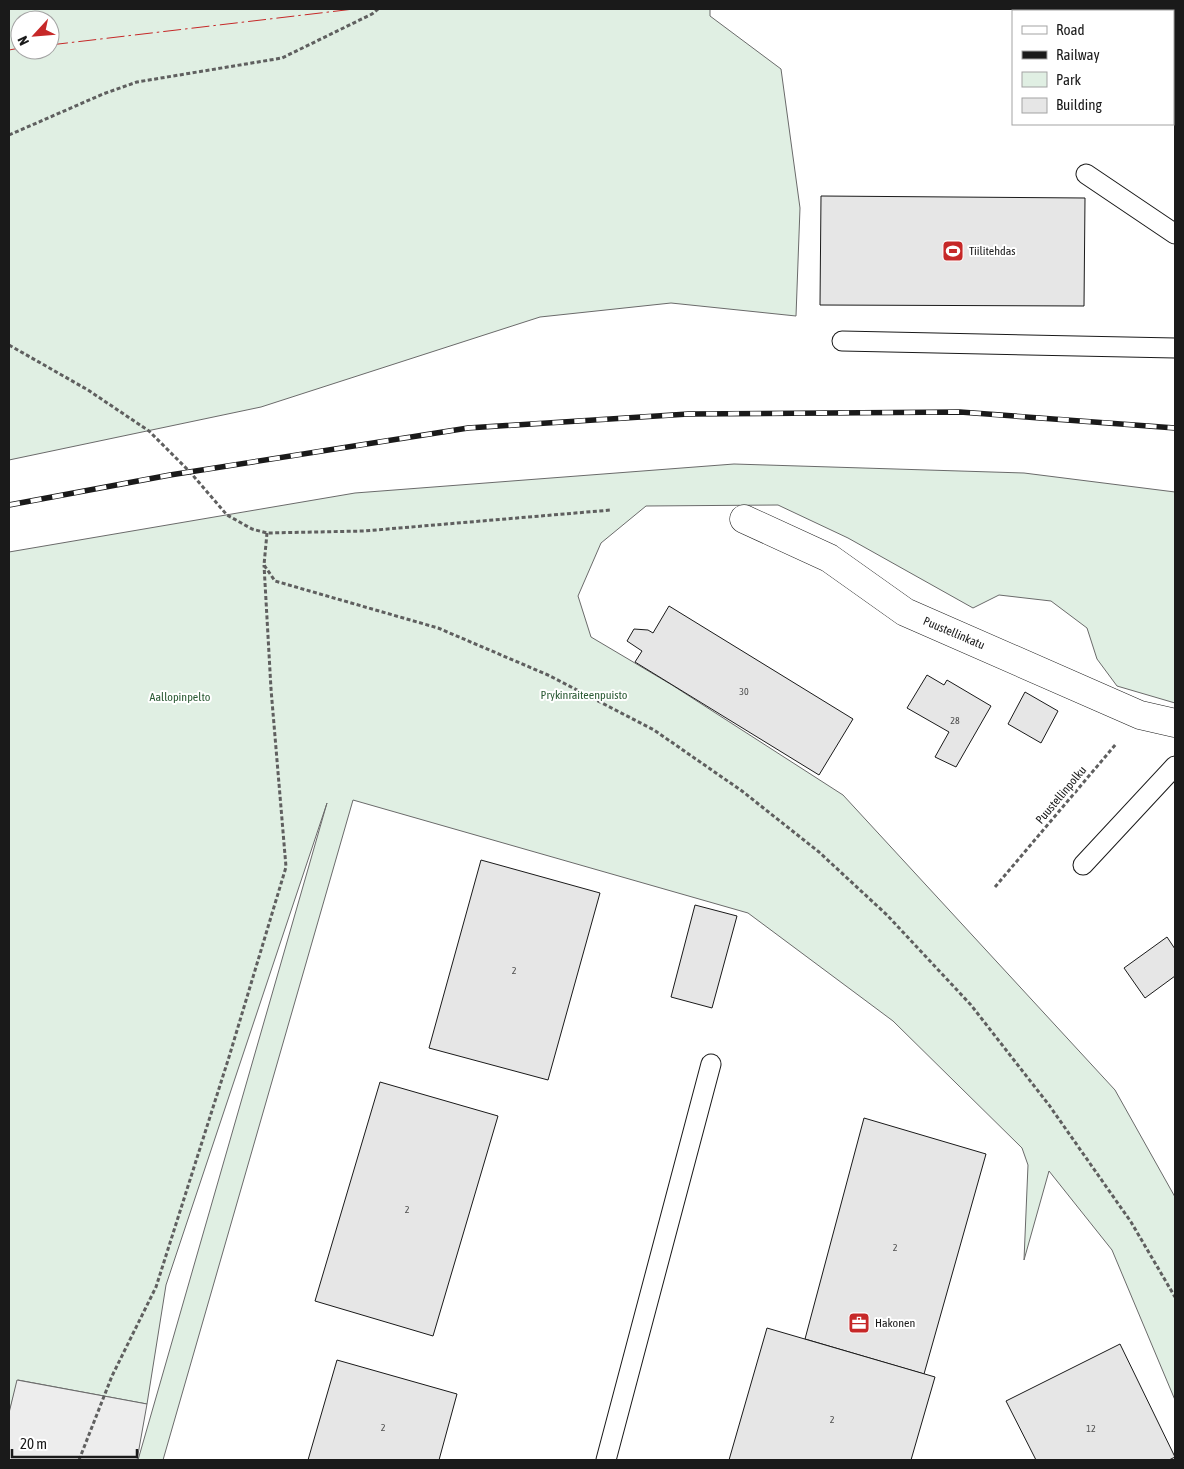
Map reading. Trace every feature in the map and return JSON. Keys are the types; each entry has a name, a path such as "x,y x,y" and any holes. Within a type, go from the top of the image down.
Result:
{"street":[{"name":"Puustellinkatu","path":"744,519 829,558 905,612 1140,715 1175,723"}],"lane":[{"path":"1086,174 1175,234"},
{"path":"842,341 1175,348"},
{"path":"1084,865 1175,766"},
{"path":"606,1460 711,1064"}],"path":[{"path":"9,135 103,94 137,82 282,58 372,14 378,9"},
{"path":"9,345 88,390 149,431 190,472 227,515 252,529 267,532 364,531 611,510"},
{"path":"80,1460 112,1376 156,1287 286,867 271,689 264,564 267,532"},
{"path":"264,564 275,581 438,628 548,675 654,730 742,791 812,846 887,915 971,1005 1054,1113 1131,1222 1175,1296"},
{"name":"Puustellinpolku","path":"995,888 1140,715"}],"green space":[{"path":"9,9 710,9 710,16 781,69 800,208 796,316 671,303 540,317 261,407 9,460"},
{"path":"1175,9 1175,106 1174,10 1159,10"},
{"path":"734,464 1024,473 1175,492 1175,703 1117,686 1097,659 1087,628 1051,601 999,595 973,608 848,538 778,505 646,506 601,543 578,596 591,637 672,685 843,795 1115,1090 1175,1197 1175,1400 1112,1250 1049,1171 1024,1260 1028,1165 1022,1148 893,1021 748,913 353,800 163,1460 138,1460 327,803 166,1285 147,1404 18,1380 9,1413 9,552 355,493"}],"shaded area":[{"path":"17,1380 147,1404 137,1460 9,1460 9,1413"}],"building":[{"path":"821,196 1085,198 1084,306 820,305"},
{"path":"669,606 853,719 819,775 635,662 642,651 627,641 634,629 648,630 653,633"},
{"path":"927,675 944,685 947,680 991,706 956,767 935,757 949,732 907,708"},
{"path":"1025,692 1058,711 1041,743 1008,724"},
{"path":"481,860 600,893 548,1080 429,1048"},
{"path":"695,905 737,916 712,1008 671,997"},
{"path":"1167,937 1175,949 1175,976 1145,998 1124,968"},
{"path":"380,1082 498,1116 433,1336 315,1301"},
{"path":"864,1118 986,1154 924,1374 805,1339"},
{"path":"767,1328 935,1377 911,1460 729,1460"},
{"path":"1120,1344 1175,1457 1169,1460 1036,1460 1006,1401"},
{"path":"337,1360 457,1394 439,1460 308,1460"}],"railway":[{"path":"9,505 170,475 468,428 688,414 960,412 1175,428"}],"power":[{"path":"60,44 354,9"}],"place":[{"name":"Tiilitehdas","path":"953,251"},
{"name":"Hakonen","path":"859,1323"}],"park label":[{"name":"Prykinraiteenpuisto","path":"584,695"},
{"name":"Aallopinpelto","path":"180,697"}]}
